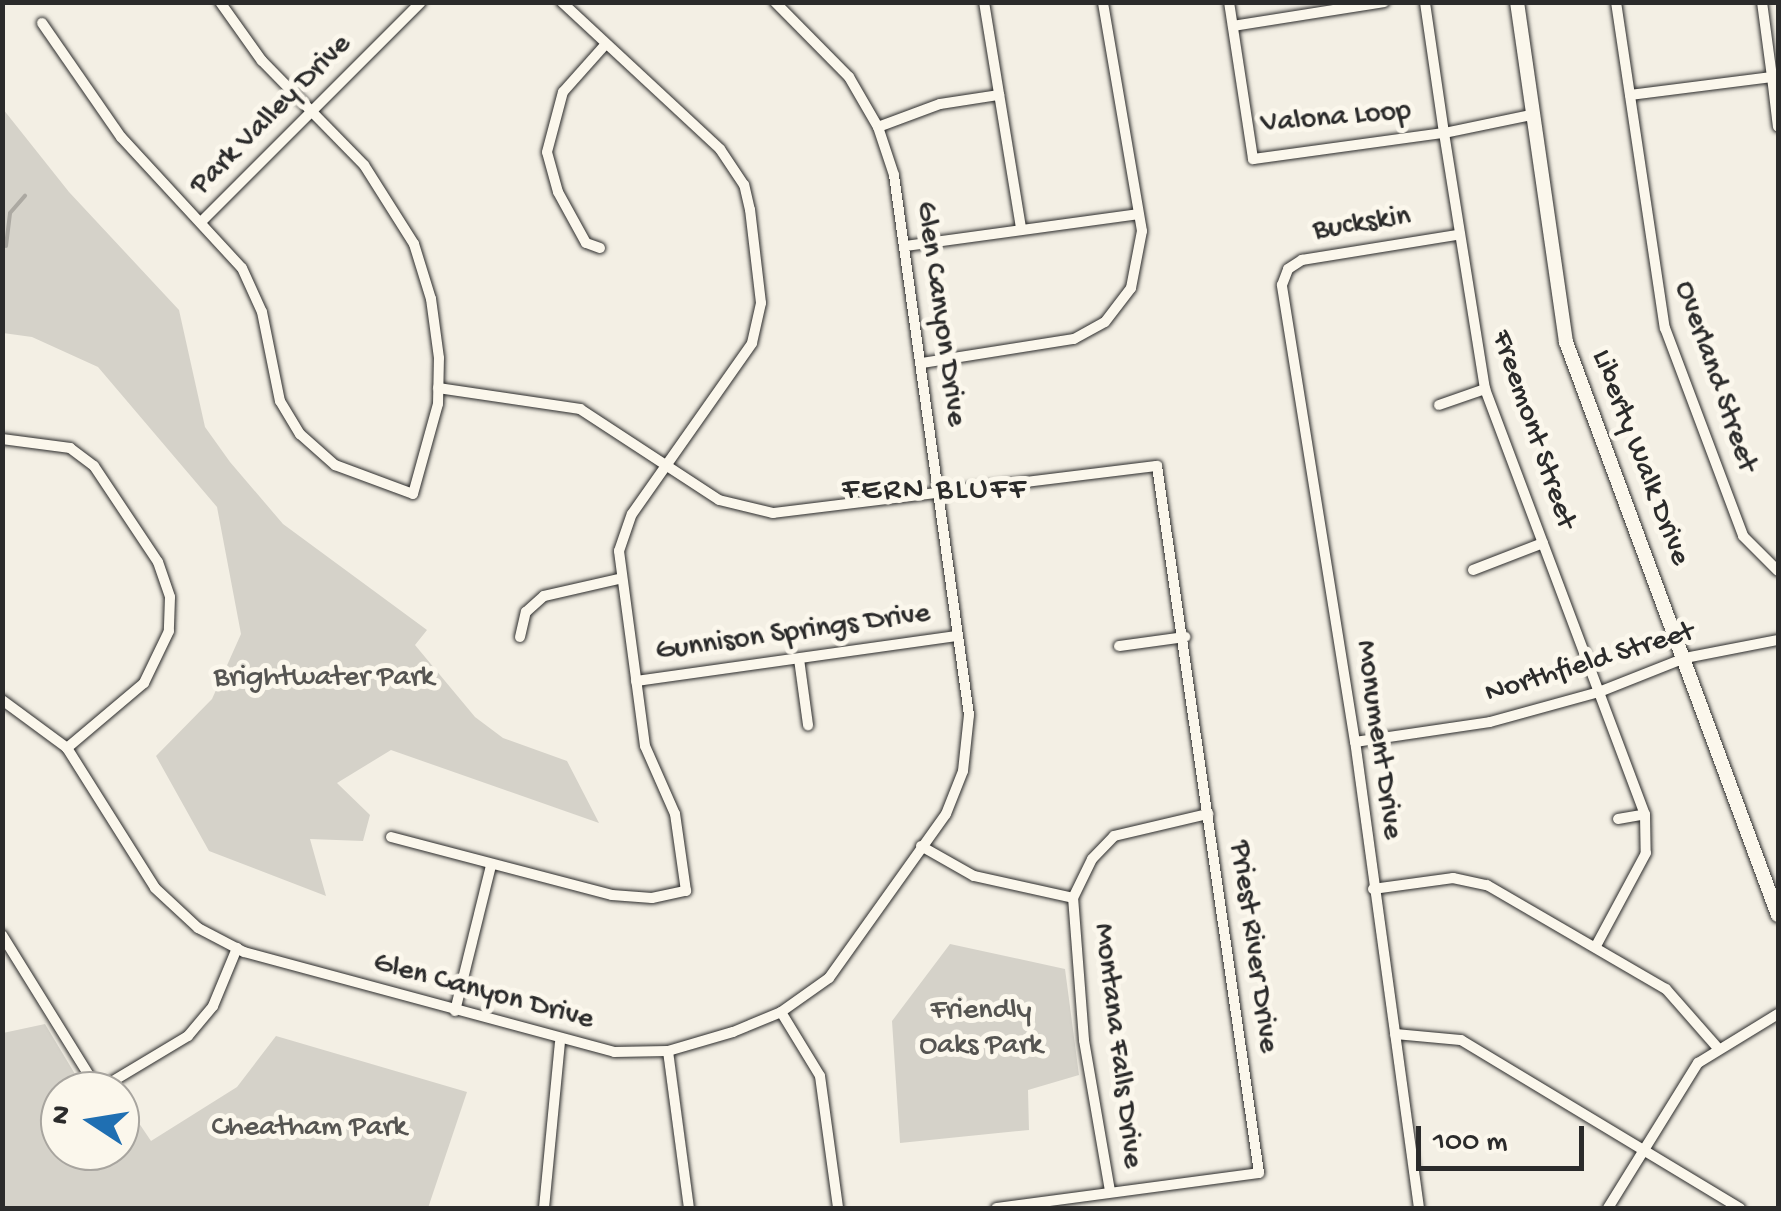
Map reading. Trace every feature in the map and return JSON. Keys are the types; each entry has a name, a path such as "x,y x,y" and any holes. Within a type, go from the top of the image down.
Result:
{"street":[{"path":"42,22 121,137 201,222 252,285 280,401 300,434 335,465 413,494 438,388 437,328 414,244 364,165 262,61 220,2"},
{"name":"Park Valley Drive","path":"201,222 421,2"},
{"path":"391,837 612,895 652,898 686,890 684,847 644,746 619,580 628,520 744,358 758,327 761,294 750,210 736,169 720,148 604,46 562,2"},
{"name":"Glen Canyon Drive","path":"2,700 67,748 155,888 198,928 237,948 560,1043 614,1052 668,1050 781,1012 829,978 863,938 946,814 967,752 970,715 906,246 878,127 837,62 775,2"},
{"path":"984,2 1022,229"},
{"path":"922,363 1034,346 1090,332 1122,302 1142,256 1103,2"},
{"name":"Valona Loop","path":"1229,2 1253,159 1444,134 1425,2"},
{"path":"1232,26 1384,2"},
{"name":"Liberty Walk Drive","path":"1516,2 1566,342 1778,915"},
{"name":"Overland Street","path":"1616,2 1665,328 1743,536 1778,570"},
{"path":"1762,2 1778,127"},
{"path":"600,248 586,243 558,192 547,152 562,92 604,46"},
{"path":"1630,95 1772,78"},
{"path":"878,127 940,104 999,95"},
{"path":"1444,134 1531,115"},
{"name":"Freemont Street","path":"1444,134 1457,235 1485,389 1645,814 1646,853 1596,946"},
{"path":"906,246 1138,214"},
{"name":"Buckskin","path":"1283,279 1302,260 1457,235"},
{"name":"Monument Drive","path":"1283,279 1355,742 1419,1208"},
{"path":"438,388 572,406 720,500 772,512 937,492"},
{"path":"1439,405 1485,389"},
{"path":"2,440 70,448 94,466 158,562 170,597 169,632 144,683 67,748"},
{"name":"Priest River Drive","path":"937,492 1157,466 1185,637 1259,1173 996,1208"},
{"path":"1472,570 1543,544"},
{"path":"520,637 523,617 544,596 619,580"},
{"name":"Gunnison Springs Drive","path":"636,681 957,636"},
{"path":"1119,646 1185,637"},
{"name":"Northfield Street","path":"1355,742 1490,722 1599,692 1685,658 1778,640"},
{"path":"799,659 808,725"},
{"name":"Montana Falls Drive","path":"1110,1191 1084,1040 1074,898 1092,859 1114,836 1208,814"},
{"path":"1618,819 1645,814"},
{"path":"921,846 974,876 1074,898"},
{"path":"455,1011 491,864"},
{"path":"1373,890 1474,880 1596,946 1678,999 1717,1047"},
{"path":"2,935 98,1090 188,1036 213,1006 237,948"},
{"path":"781,1012 820,1076 838,1208"},
{"path":"1608,1208 1674,1095 1717,1047 1778,1014"},
{"path":"1394,1034 1432,1032 1461,1040 1740,1208"},
{"path":"544,1208 560,1043"},
{"path":"668,1050 689,1208"}],"green space":[{"name":"Brightwater Park","path":"3,109 69,192 179,310 205,427 230,462 283,524 427,630 415,645 475,717 503,738 567,761 599,823 391,750 337,783 370,815 363,841 310,839 326,896 209,851 156,756 212,699 241,634 217,507 98,367 32,337 3,333"},
{"name":"Friendly Oaks Park","path":"950,944 1065,969 1079,1075 1028,1090 1029,1130 900,1143 892,1021"},
{"name":"Cheatham Park","path":"45,1024 73,1071 40,1071 40,1171 140,1171 140,1125 151,1141 237,1087 276,1036 467,1092 428,1208 3,1208 3,1033"}],"waterway":[{"path":"6,246 10,213 25,196"}],"district":[{"name":"FERN BLUFF","path":"935,491"}]}
